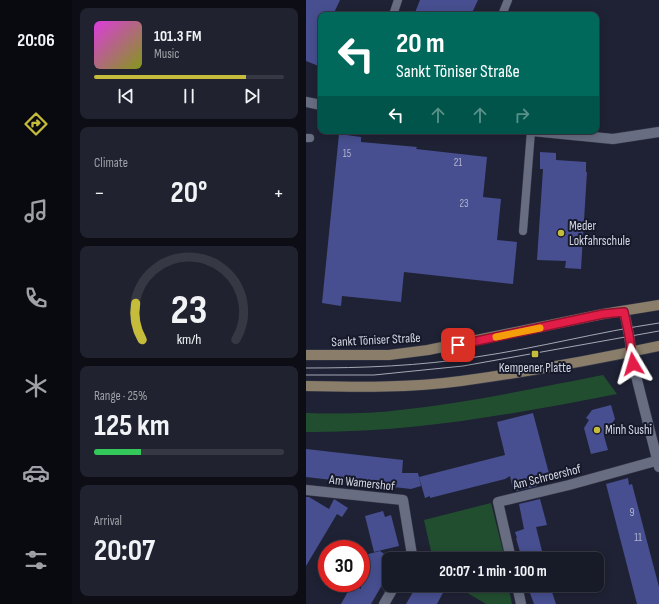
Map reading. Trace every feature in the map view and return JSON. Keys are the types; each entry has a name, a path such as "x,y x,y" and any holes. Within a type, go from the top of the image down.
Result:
{"main road":[{"name":"Sankt Töniser Straße","path":"306,355 389,355 428,350 603,314 624,312 659,305"},
{"path":"306,386 346,387 410,385 460,381 610,357 659,346"}],"street":[{"path":"306,102 318,104"},
{"path":"562,134 613,139 659,132"},
{"path":"624,312 633,364 659,462"},
{"name":"Am Schroershof","path":"509,552 498,502 569,486 659,462"},
{"name":"Am Wamershof","path":"306,490 403,500 412,552"},
{"path":"384,604 391,592"},
{"path":"518,592 521,604"}],"lane":[{"path":"394,12 398,0"},
{"path":"503,12 508,0"},
{"path":"523,231 531,134"}],"green space":[{"path":"603,375 617,394 540,409 424,426 306,432 306,413 365,413 425,407 502,395"},
{"path":"491,503 503,552 430,552 424,520"},
{"path":"466,592 509,592 512,604 486,604"}],"building":[{"path":"306,0 340,0 334,12 318,12 318,66 306,61"},
{"path":"420,0 478,0 472,12 415,12"},
{"path":"339,134 361,137 361,142 417,147 416,149 487,157 483,197 501,199 497,240 517,242 513,284 404,272 401,302 342,296 341,306 322,303"},
{"path":"540,152 556,153 556,160 586,162 587,172 581,269 565,268 566,261 537,260 543,169 540,169"},
{"path":"611,405 615,419 604,436 608,450 591,454 584,428 589,420 586,418 592,410"},
{"path":"533,413 551,481 516,491 513,490 510,476 505,479 425,498 419,477 505,455 497,422"},
{"path":"306,449 403,460 402,473 418,473 421,486 411,489 306,477"},
{"path":"628,478 629,485 632,484 659,587 659,604 637,604 606,484"},
{"path":"306,497 309,497 329,509 334,499 348,508 342,517 337,514 322,540 318,540 318,546 306,566"},
{"path":"540,499 547,525 536,527 542,552 520,552 515,532 524,529 519,504"},
{"path":"383,511 385,517 391,515 399,546 374,552 365,516"},
{"path":"380,551 382,552 382,585 371,604 341,604 348,592 370,592 370,554"},
{"path":"413,592 443,592 437,604 406,604"},
{"path":"530,592 552,592 556,604 534,604"}],"tram line":[{"path":"306,368 349,368 434,363 522,349 659,323"},
{"path":"306,375 374,375 463,366 659,331"}],"slow traffic":[{"path":"496,337 540,328"}],"place":[{"name":"Meder Lokfahrschule","path":"561,233"},
{"name":"Kempener Platte","path":"535,354"},
{"name":"Minh Sushi","path":"597,430"}],"route":[{"path":"458,345 603,314 624,312 633,364"}]}
